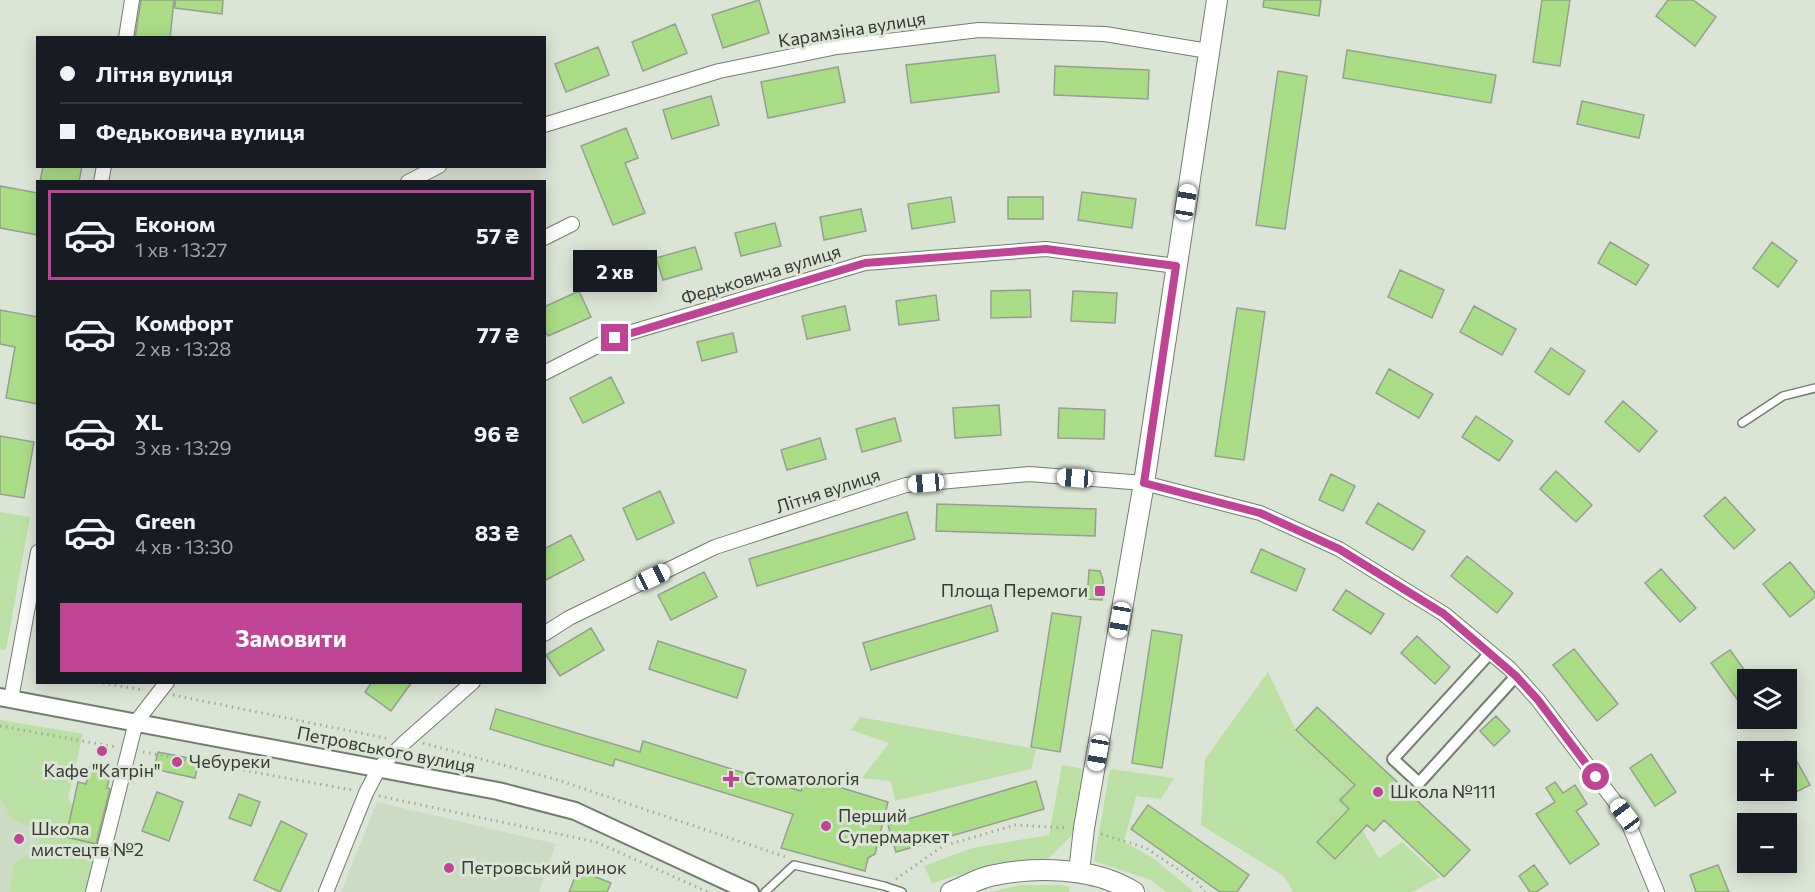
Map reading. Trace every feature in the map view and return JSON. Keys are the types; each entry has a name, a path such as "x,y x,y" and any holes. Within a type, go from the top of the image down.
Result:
{"main road":[{"path":"1078,872 1144,483 1217,0"},
{"path":"951,892 987,876 1033,869 1078,872 1126,887 1134,892"}],"street":[{"path":"126,36 132,0"},
{"name":"Карамзіна вулиця","path":"546,124 719,71 837,47 979,30 1105,34 1208,51"},
{"path":"412,180 435,168"},
{"path":"546,237 572,224"},
{"name":"Федьковича вулиця","path":"546,372 615,338 865,263 1046,249 1176,266"},
{"name":"Літня вулиця","path":"546,633 569,618 715,547 906,485 1029,474 1144,483 1260,513 1339,549 1444,614 1516,676 1538,700 1625,815 1657,892"},
{"path":"5,698 36,561"},
{"path":"1490,653 1393,759 1419,783 1516,676"},
{"path":"93,892 136,722 165,684"},
{"path":"326,892 366,793 379,768 471,684"},
{"name":"Петровського вулиця","path":"5,698 498,790 575,811 750,892"}],"lane":[{"path":"1742,423 1784,396 1815,388"},
{"path":"765,892 794,865 902,892"}],"path":[{"path":"891,882 943,846 1015,825 1084,828 1146,848 1197,882 1205,892"}],"shaded area":[{"name":"Школа мистецтв №2","path":"0,798 12,820 38,830 37,849 14,863 9,892 0,892"},
{"name":"Петровський ринок","path":"377,802 556,844 539,892 341,892"}],"green space":[{"path":"0,512 30,517 6,650 0,649"},
{"path":"1268,672 1296,730 1355,785 1340,800 1349,809 1318,842 1335,859 1362,830 1379,858 1402,842 1440,877 1412,892 1293,892 1284,876 1201,825 1205,759"},
{"path":"860,717 1036,749 1031,769 895,801 891,781 862,778 889,743 851,730"},
{"path":"0,720 83,734 68,798 97,850 86,892 9,892 14,863 37,849 38,830 12,820 0,798"},
{"path":"1062,765 1089,770 1076,831 1049,858 1002,862 932,883 924,866 972,848 1049,835"},
{"path":"1110,769 1174,778 1161,799 1136,796 1124,842 1153,858 1194,892 1166,892 1151,880 1094,861"},
{"path":"1020,885 1070,887 1069,892 991,892"}],"building":[{"path":"141,0 174,0 170,36 135,36"},
{"path":"175,0 223,0 222,14 175,8"},
{"path":"759,0 769,33 723,48 712,15"},
{"path":"1264,0 1321,0 1319,16 1263,7"},
{"path":"1542,0 1570,0 1560,66 1533,62"},
{"path":"1668,0 1693,0 1716,17 1695,46 1656,16"},
{"path":"675,24 687,53 643,71 632,42"},
{"path":"598,47 609,75 566,92 555,64"},
{"path":"1347,50 1496,75 1491,103 1343,78"},
{"path":"995,55 999,92 911,103 906,65"},
{"path":"1055,66 1149,70 1148,99 1054,95"},
{"path":"838,67 845,102 768,118 761,82"},
{"path":"1278,71 1307,76 1285,229 1256,225"},
{"path":"711,96 719,125 672,139 663,110"},
{"path":"1582,101 1644,115 1639,138 1577,124"},
{"path":"626,128 638,158 625,163 645,213 613,225 581,146"},
{"path":"43,168 82,168 79,180 40,180"},
{"path":"0,186 36,193 36,235 0,228"},
{"path":"1082,192 1136,199 1132,228 1078,220"},
{"path":"951,197 955,222 912,229 908,204"},
{"path":"1008,197 1043,197 1043,219 1008,219"},
{"path":"861,209 866,231 824,240 820,217"},
{"path":"775,223 781,246 741,256 735,233"},
{"path":"1610,242 1649,265 1636,285 1598,263"},
{"path":"1772,242 1797,261 1778,287 1753,268"},
{"path":"695,247 702,269 663,280 656,258"},
{"path":"1400,270 1444,290 1432,318 1388,297"},
{"path":"1030,290 1031,317 991,318 991,291"},
{"path":"579,291 591,317 548,336 546,306"},
{"path":"1073,291 1117,293 1115,323 1071,321"},
{"path":"936,295 939,320 899,325 896,301"},
{"path":"845,306 850,330 807,339 802,316"},
{"path":"1474,306 1516,329 1502,355 1460,332"},
{"path":"1237,308 1265,312 1244,460 1215,456"},
{"path":"0,310 36,317 36,404 6,398 15,347 0,344"},
{"path":"733,333 737,352 702,361 697,342"},
{"path":"1551,348 1585,371 1569,395 1535,372"},
{"path":"1389,369 1433,394 1419,418 1376,393"},
{"path":"611,377 624,403 583,423 570,398"},
{"path":"1623,401 1657,431 1639,452 1605,422"},
{"path":"999,405 1001,435 955,438 953,408"},
{"path":"1059,408 1105,410 1104,439 1058,438"},
{"path":"1476,416 1513,441 1499,461 1462,437"},
{"path":"895,418 901,441 862,452 856,429"},
{"path":"0,436 34,442 24,498 0,494"},
{"path":"820,438 826,459 787,470 781,450"},
{"path":"1556,471 1592,505 1576,522 1540,489"},
{"path":"1331,474 1355,486 1343,511 1319,500"},
{"path":"660,491 674,523 637,540 623,508"},
{"path":"1725,497 1755,530 1734,549 1704,516"},
{"path":"1378,503 1425,531 1413,550 1366,523"},
{"path":"937,504 1096,509 1095,536 936,531"},
{"path":"907,512 915,539 757,586 749,559"},
{"path":"571,535 584,560 546,580 546,548"},
{"path":"1261,549 1305,569 1296,591 1251,572"},
{"path":"1467,556 1513,593 1497,613 1451,576"},
{"path":"1790,562 1815,593 1815,597 1790,617 1763,584"},
{"path":"1661,569 1696,608 1680,622 1645,583"},
{"path":"1089,570 1100,571 1103,580 1102,600 1087,599"},
{"path":"704,572 717,597 671,620 658,595"},
{"path":"1346,590 1384,614 1371,634 1333,610"},
{"path":"991,605 998,631 871,670 863,643"},
{"path":"1052,613 1081,617 1060,752 1031,747"},
{"path":"591,628 604,650 560,676 546,655"},
{"path":"1152,630 1182,635 1162,768 1132,763"},
{"path":"1417,636 1450,667 1435,684 1401,653"},
{"path":"658,641 746,670 737,698 649,669"},
{"path":"1574,649 1618,704 1597,721 1553,665"},
{"path":"1730,650 1744,669 1737,669 1737,699 1711,663"},
{"path":"371,684 411,684 391,711 365,692"},
{"name":"Школа №111","path":"1317,707 1470,850 1444,877 1384,820 1374,831 1367,825 1335,859 1317,842 1349,809 1340,800 1355,785 1296,730"},
{"path":"496,709 640,752 643,741 801,791 806,777 888,802 875,854 868,858 865,871 781,848 793,814 615,759 613,766 490,729"},
{"path":"1496,716 1510,731 1494,746 1480,731"},
{"path":"158,752 199,760 195,778 154,769"},
{"path":"1651,754 1676,792 1655,806 1630,768"},
{"path":"1797,762 1810,785 1797,792"},
{"path":"90,767 110,774 107,788 110,789 96,844 66,837 78,782 86,784"},
{"path":"1036,781 1044,809 896,852 888,825"},
{"path":"1555,782 1563,793 1575,785 1587,804 1576,811 1599,844 1570,864 1536,814 1555,802 1546,788"},
{"path":"157,792 183,802 169,841 142,831"},
{"path":"239,794 260,802 251,826 229,818"},
{"path":"1148,805 1249,875 1237,892 1220,892 1131,829"},
{"path":"281,821 307,834 280,892 254,880"},
{"path":"1534,865 1548,884 1536,892 1530,892 1519,876"},
{"path":"1718,865 1729,892 1696,892 1690,875"},
{"path":"578,870 611,883 607,892 569,892"}],"place":[{"name":"Площа Перемоги","path":"1100,591"},
{"name":"Кафе \"Катрін\"","path":"102,751"},
{"name":"Чебуреки","path":"177,762"},
{"name":"Стоматологія","path":"731,779"},
{"name":"Школа №111","path":"1378,792"},
{"name":"Перший Супермаркет","path":"826,826"},
{"name":"Школа мистецтв №2","path":"19,839"},
{"name":"Петровський ринок","path":"449,868"}],"route":[{"path":"615,338 865,263 1046,249 1176,266 1144,483 1260,513 1339,549 1444,614 1510,669 1538,700 1596,777"}]}
